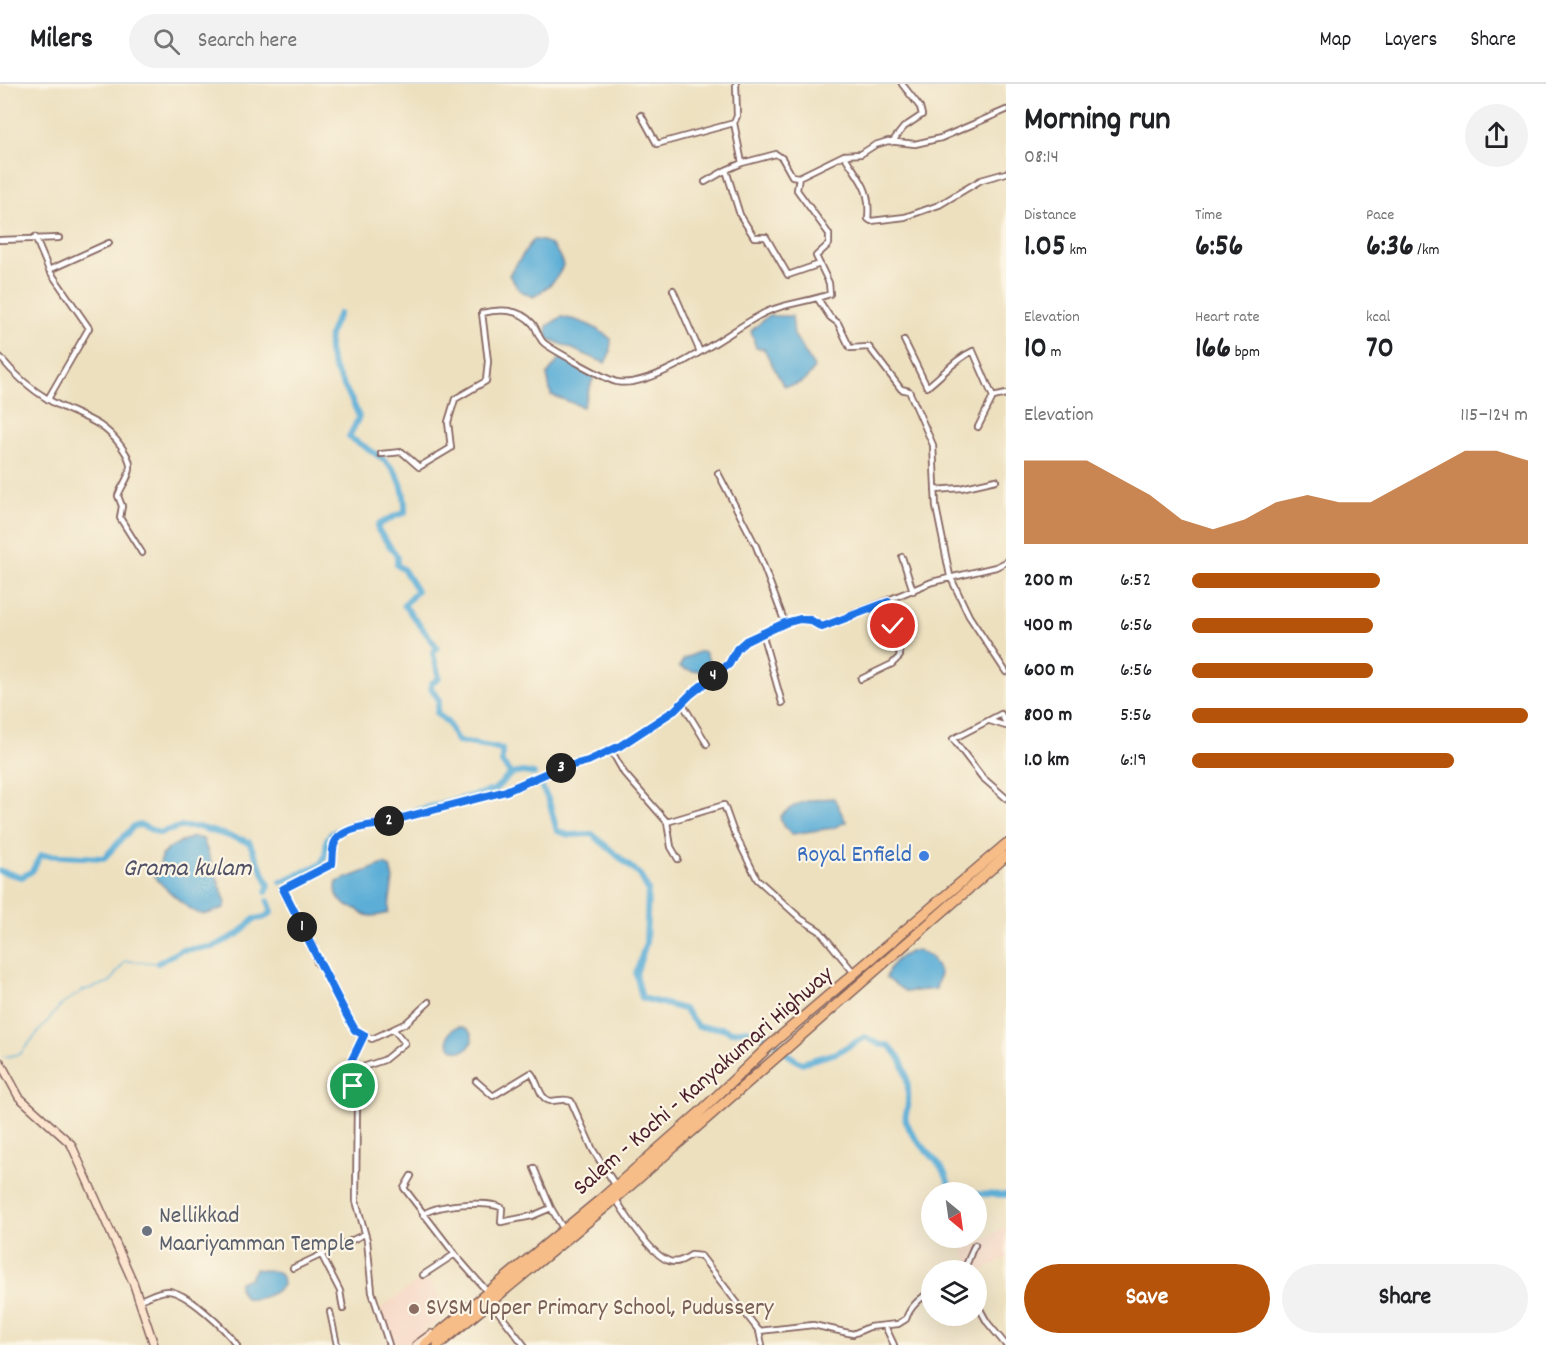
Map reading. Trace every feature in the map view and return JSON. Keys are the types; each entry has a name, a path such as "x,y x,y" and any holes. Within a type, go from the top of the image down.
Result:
{"highway":[{"name":"Salem - Kochi - Kanyakumari Highway","path":"424,1345 564,1230 705,1108 768,1047 1006,844"},
{"name":"Salem - Kochi - Kanyakumari Highway","path":"438,1345 612,1201 1006,856"}],"street":[{"path":"736,84 737,116 734,123 742,163"},
{"path":"892,141 904,127 922,115 920,107 902,84"},
{"path":"705,182 742,163 776,154 782,158 792,176 799,177 844,155 861,154 874,145 892,141 915,144 941,138 1006,110"},
{"path":"641,116 657,144 734,123"},
{"path":"844,155 867,191 870,204 868,219 871,221 905,217 939,206 981,180 1006,173"},
{"path":"726,170 740,215 754,237 766,237 785,272 788,275 820,264"},
{"path":"381,454 402,452 419,466 451,448 448,422 455,399 486,381 488,361 482,313 509,310 521,316 532,323 544,343 600,376 617,382 647,377 700,352 766,312 830,294 832,291 816,256 829,244 829,234 797,190 799,177"},
{"path":"35,237 49,270 89,327 48,399"},
{"path":"0,240 35,237 59,238"},
{"path":"49,270 109,243"},
{"path":"673,291 700,352"},
{"path":"818,299 830,317 838,323 850,348 869,347 901,389 909,391 933,445 935,490 941,539 950,576 969,616 1006,672"},
{"path":"904,340 927,387 954,367 958,358 973,351 993,397"},
{"path":"0,357 9,368 48,399 97,421 113,435 130,460 131,469 118,496 122,506 120,518 142,554"},
{"path":"993,397 1006,394"},
{"path":"978,427 993,397"},
{"path":"718,473 756,546 785,623"},
{"path":"935,490 961,488 996,480"},
{"path":"902,557 913,591"},
{"path":"429,1002 394,1030 372,1039 355,1030 325,971 317,963 314,949 284,887 332,864 334,842 338,837 362,826 375,825 506,791 554,770 588,761 611,750 675,710 729,664 737,649 746,641 785,623 810,620 822,627 950,576 996,567 1006,562"},
{"path":"861,679 892,664 900,656 888,602"},
{"path":"762,633 782,703"},
{"path":"682,703 707,744"},
{"path":"1006,725 1001,714 953,739 982,777 1006,798"},
{"path":"990,720 1006,725"},
{"path":"611,750 624,773 667,822 671,847 678,859"},
{"path":"667,822 724,805 733,830 757,879 801,919 820,931 855,974"},
{"path":"351,1074 354,1070 384,1060 405,1043 394,1030"},
{"path":"364,1035 351,1062 351,1074 357,1101 356,1201 365,1234 372,1292 389,1345"},
{"path":"0,1062 2,1073 19,1097 71,1144 140,1300 154,1345"},
{"path":"476,1081 493,1096 531,1073 543,1098 548,1101 567,1099 571,1101 593,1150 616,1185"},
{"path":"534,1167 551,1208 564,1230"},
{"path":"411,1176 404,1188 423,1215 485,1288"},
{"path":"445,1345 612,1201 660,1256 671,1262 683,1261 692,1255 701,1256 759,1331 762,1345"},
{"path":"423,1215 428,1209 442,1205 492,1203 502,1208 501,1222 532,1216 551,1208"},
{"path":"293,1268 365,1234"},
{"path":"321,1254 340,1291 343,1309"},
{"path":"423,1275 455,1254"},
{"path":"417,1345 485,1288 510,1275"},
{"path":"140,1300 164,1291 179,1294 216,1321 237,1345"},
{"path":"759,1331 813,1326 853,1334 869,1327 902,1322 908,1311 921,1300"},
{"path":"493,1305 524,1345"},
{"path":"330,1312 337,1345"},
{"path":"987,1322 1006,1345"},
{"path":"885,1326 894,1345"}],"shaded area":[{"path":"1006,1227 1006,1258 987,1268 987,1260 968,1260 962,1251 968,1248 987,1248 987,1237"},
{"name":"SVSM Upper Primary School, Pudussery","path":"426,1276 449,1312 408,1345 393,1345 380,1313 382,1307"}],"water":[{"path":"533,240 544,241 552,246 563,265 551,284 533,297 519,290 509,275"},
{"path":"768,316 792,316 794,335 814,367 810,375 799,383 785,386 764,349 756,348 751,331"},
{"path":"561,317 588,324 611,339 610,353 605,363 547,338 547,326"},
{"path":"560,358 594,376 583,407 551,395 547,375"},
{"path":"698,652 705,652 711,665 696,671 679,667 684,659"},
{"path":"834,798 846,822 833,828 792,834 782,824 780,817 791,807 811,800"},
{"name":"Grama kulam","path":"193,837 203,839 226,903 224,908 205,914 200,914 182,903 153,874 160,866 164,852 175,844"},
{"path":"384,864 390,867 393,879 388,913 367,915 347,906 340,900 336,892 337,882"},
{"path":"917,950 931,957 940,973 936,989 906,992 886,978 890,967 897,960"},
{"path":"455,1027 465,1027 472,1034 472,1044 465,1051 455,1051 448,1044 448,1034"},
{"path":"255,1269 278,1272 282,1277 283,1285 265,1296 255,1299 245,1298 239,1289 239,1282 250,1278"}],"waterway":[{"path":"339,314 329,343 334,367 359,417 349,437 390,466 402,485 405,513 378,525 378,530 397,556 397,565 404,570 417,591 404,605 437,647 433,653 439,678 431,684 439,700 437,713 448,723 457,741 502,749 502,763 511,774"},
{"path":"281,882 321,864 325,856 327,839 332,833 358,821 381,820 494,790 511,774 523,772 534,774"},
{"path":"539,782 549,801 557,831 569,835 592,834 640,875 648,890 646,943 636,974 642,998 684,1009 698,1027 723,1028 730,1032 748,1030 773,1039 787,1054 801,1063 836,1053 865,1037 881,1045 888,1045 903,1064 907,1079 906,1121 915,1138 941,1167 948,1182"},
{"path":"0,871 22,877 32,871 41,855 104,858 134,826 141,825 159,833 180,827 198,827 249,842 269,885 266,892"},
{"path":"158,963 181,950 213,947 240,933 254,919 263,918 272,912 268,901"},
{"path":"4,1057 20,1054 60,1006 82,991 110,982 125,961 158,963"},
{"path":"987,1194 1006,1195"}],"place":[{"name":"Royal Enfield","path":"924,856"},
{"name":"Nellikkad Maariyamman Temple","path":"147,1231"},
{"name":"SVSM Upper Primary School, Pudussery","path":"414,1309"}],"route":[{"path":"353,1086 351,1062 364,1035 355,1030 325,971 317,963 314,949 283,889 332,864 334,842 338,837 362,826 375,825 478,800 506,791 554,770 588,761 620,746 675,710 707,680 729,664 737,649 746,641 785,623 800,619 810,620 815,626 822,627 888,602 893,626"}]}
